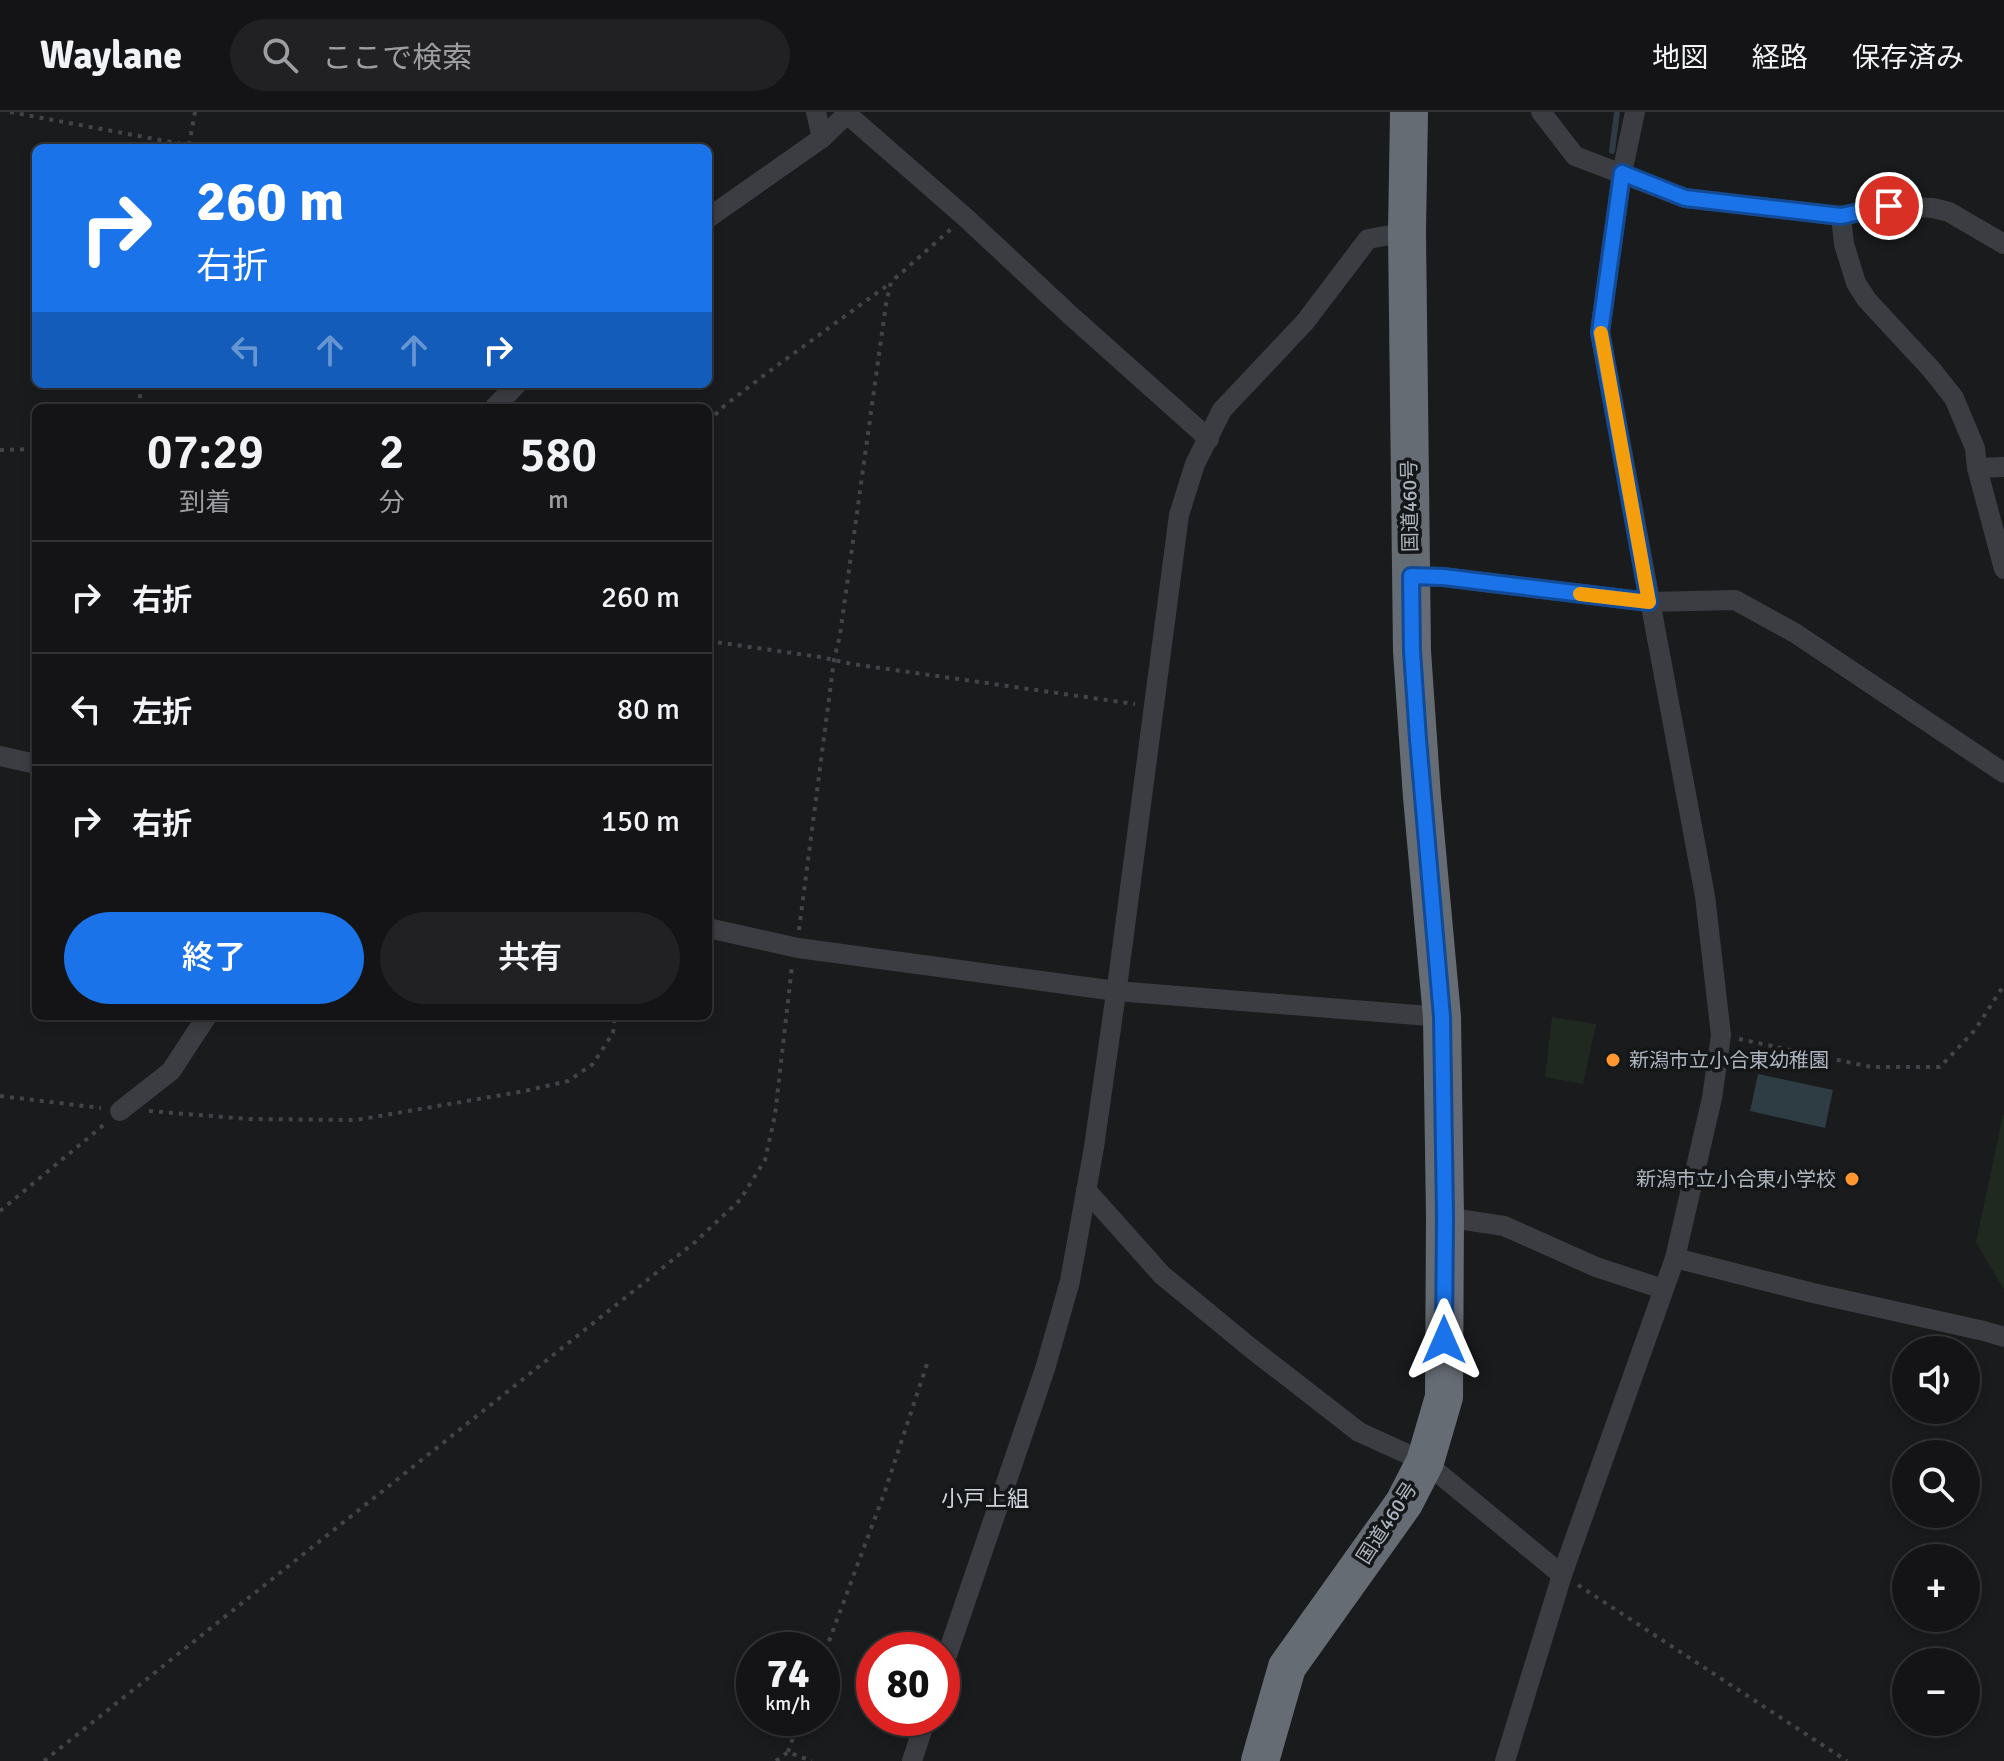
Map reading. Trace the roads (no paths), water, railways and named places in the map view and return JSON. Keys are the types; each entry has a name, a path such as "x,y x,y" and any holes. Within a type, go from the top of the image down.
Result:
{"highway":[{"name":"国道460号","path":"1260,1761 1287,1667 1404,1503 1425,1462 1444,1397 1442,1017 1412,651 1407,232 1409,112"}],"street":[{"path":"816,112 822,138"},
{"path":"1541,112 1575,156 1685,198 1841,216 1889,206 1933,208 1949,212 2004,244"},
{"path":"1505,1761 1562,1575 1675,1258 1712,1098 1721,1035 1705,896 1600,332 1622,173 1635,112"},
{"path":"712,215 822,138 848,113 1209,439"},
{"path":"1841,216 1844,244 1856,283 1867,300 1954,398 1975,448 1977,468 2004,569"},
{"path":"955,1632 1045,1369 1070,1281 1116,991 1179,515 1195,464 1222,410 1305,322 1368,239 1407,232"},
{"path":"498,404 513,388"},
{"path":"1977,468 2004,467"},
{"path":"1411,576 1443,577 1649,602 1735,600 1795,633 2004,773"},
{"path":"0,756 32,763"},
{"path":"712,929 798,948 1116,991 1442,1017"},
{"path":"120,1111 171,1071 204,1020"},
{"path":"1086,1190 1162,1275 1252,1349 1359,1432 1425,1462 1562,1575"},
{"path":"1445,1217 1504,1226 1596,1267 1663,1289"},
{"path":"1675,1258 2004,1337"},
{"path":"912,1761 920,1736"}],"waterway":[{"path":"1612,151 1617,112"}],"place":[{"name":"新潟市立小合東幼稚園","path":"1613,1060"},
{"name":"新潟市立小合東小学校","path":"1852,1179"}],"district":[{"name":"小戸上組","path":"985,1498"}]}
